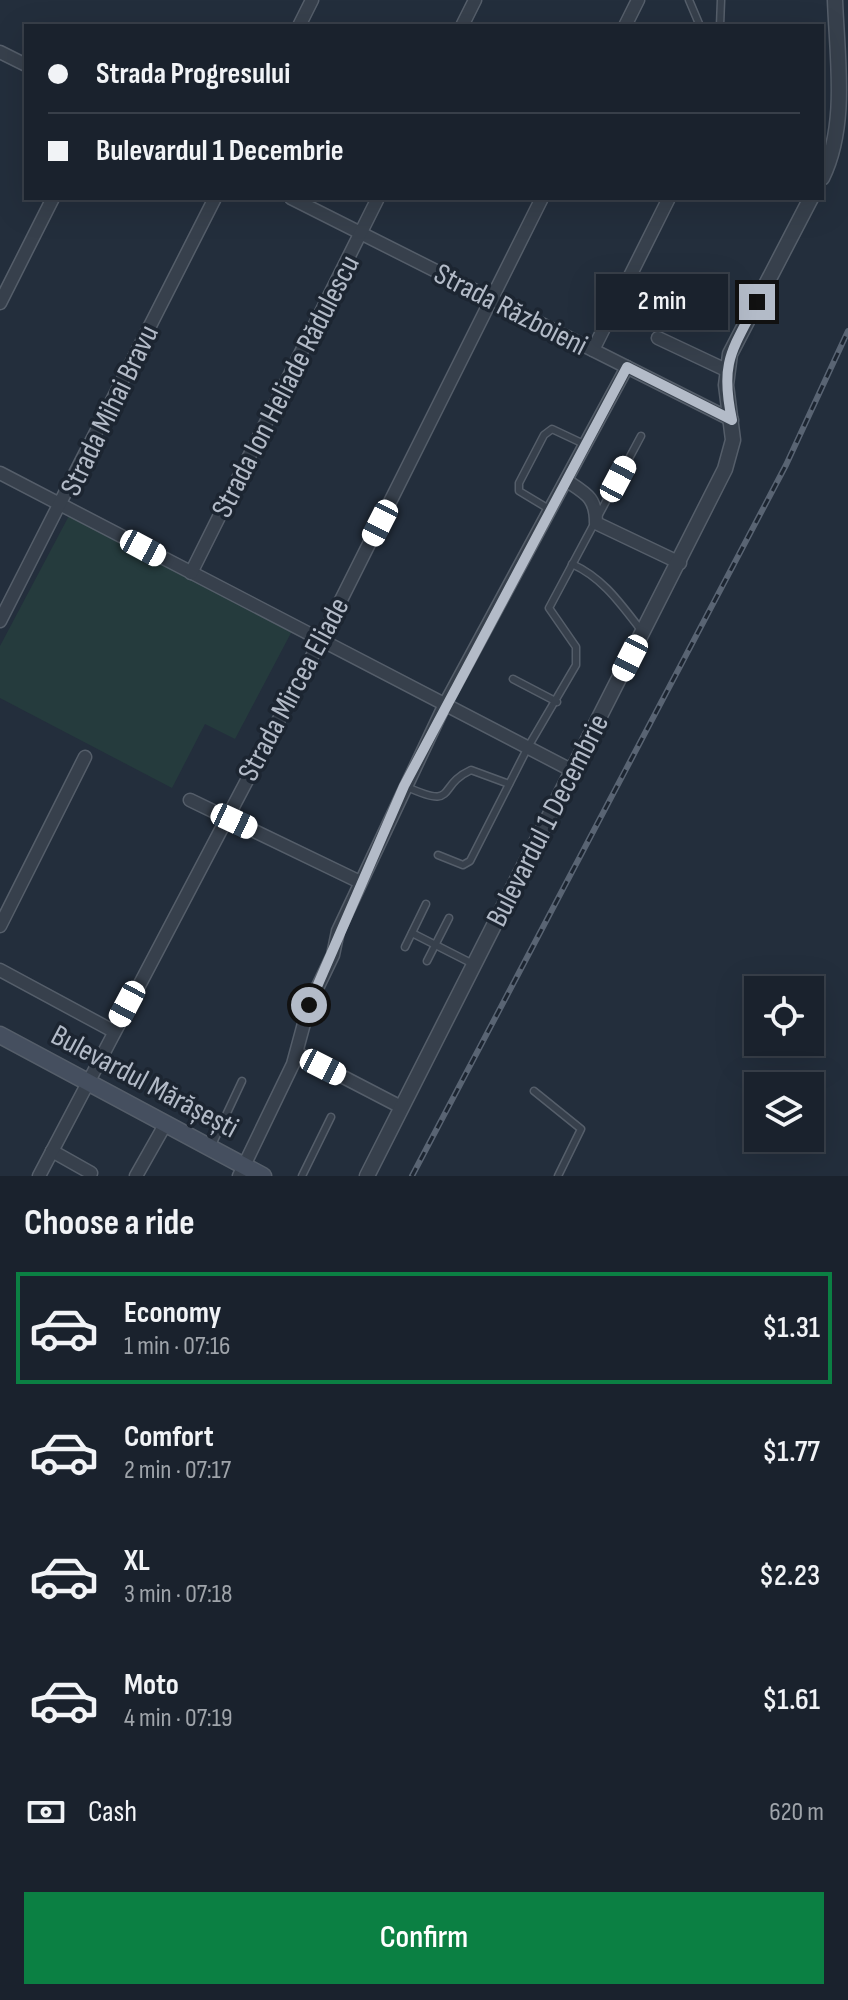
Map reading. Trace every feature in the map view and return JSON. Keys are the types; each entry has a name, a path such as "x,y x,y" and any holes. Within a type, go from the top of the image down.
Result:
{"main road":[{"name":"Bulevardul Mărășești","path":"0,1035 211,1147 242,1171 263,1176"}],"street":[{"path":"300,24 312,0"},
{"path":"463,24 475,0"},
{"path":"626,24 638,0"},
{"path":"824,173 843,119 835,0"},
{"path":"0,52 24,64"},
{"path":"0,303 52,200"},
{"name":"Strada Mihai Bravu","path":"0,621 62,506 214,200"},
{"name":"Strada Războieni","path":"295,200 732,420"},
{"name":"Strada Ion Heliade Rădulescu","path":"191,573 377,200"},
{"name":"Strada Mircea Eliade","path":"39,1176 321,639 541,200"},
{"path":"593,350 668,200"},
{"name":"Bulevardul 1 Decembrie","path":"367,1176 725,469 733,440 726,370 730,354 810,200"},
{"path":"658,338 726,370"},
{"path":"242,1171 297,1053 309,1005 333,955 338,931 404,786 627,367"},
{"path":"0,473 573,771"},
{"path":"567,481 591,497 596,505 596,523 680,563"},
{"path":"0,926 85,757"},
{"path":"190,800 360,882"},
{"path":"0,970 113,1031"},
{"path":"297,1053 401,1107"},
{"path":"136,1176 166,1123"},
{"path":"52,1151 91,1173"}],"lane":[{"path":"689,0 699,24"},
{"path":"720,24 721,0"},
{"path":"551,509 519,491 519,483 544,435 552,429 586,445"},
{"path":"438,855 463,865 470,861 528,747 576,665 576,647 549,608 641,436"},
{"path":"572,564 588,571 611,591 643,633"},
{"path":"513,679 557,702"},
{"path":"404,786 432,798 443,797 471,770 509,784"},
{"path":"405,947 426,904"},
{"path":"427,961 449,918"},
{"path":"412,933 474,964"},
{"path":"211,1147 242,1081"},
{"path":"534,1091 581,1129 558,1176"},
{"path":"302,1176 331,1117"}],"green space":[{"path":"71,512 292,631 235,739 205,724 172,788 0,698 0,646"}],"railway":[{"path":"412,1176 786,465 848,331"}],"route":[{"path":"309,1005 333,955 338,931 404,786 627,367 732,420 726,370 730,354 757,302"}]}
